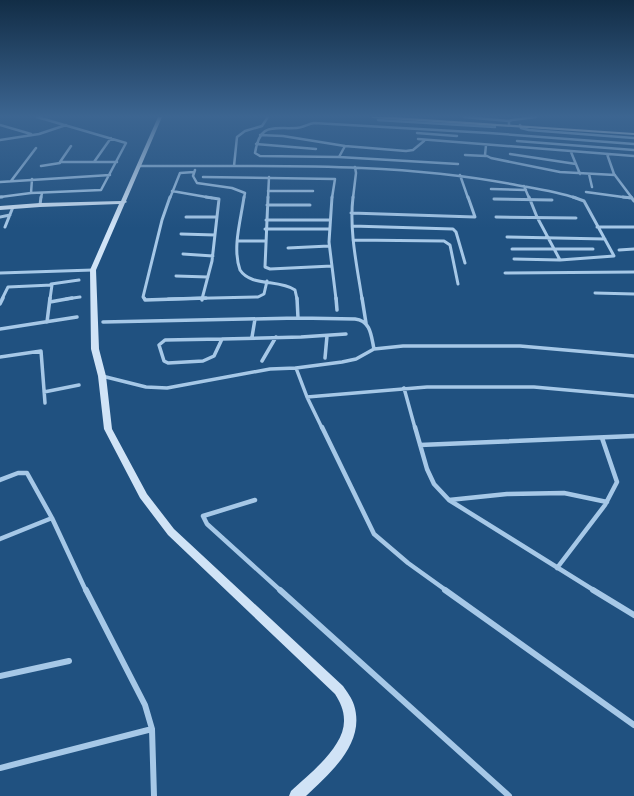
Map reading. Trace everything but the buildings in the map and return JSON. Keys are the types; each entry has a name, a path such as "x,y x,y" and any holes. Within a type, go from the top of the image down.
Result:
{"street":[{"path":"11,181 31,154"},
{"path":"60,162 65,154"},
{"path":"94,162 100,154"},
{"path":"0,197 30,193 101,190 121,154"},
{"path":"144,154 124,202 92,270 95,349 102,376 108,429 143,496 171,532 339,690 349,705 352,726 345,743 329,765 296,796"},
{"path":"234,166 235,154"},
{"path":"257,154 260,156 339,157 458,164"},
{"path":"511,154 576,164"},
{"path":"572,154 580,174"},
{"path":"607,154 615,175 634,201"},
{"path":"609,154 634,156"},
{"path":"466,155 486,156 560,172 615,175"},
{"path":"316,167 320,157"},
{"path":"41,166 60,162 117,162"},
{"path":"139,166 355,167 460,175 491,179 584,201 614,252 614,256 612,257 560,260 514,259"},
{"path":"196,166 194,180 197,183 232,188 245,193 239,241 239,268 245,276 253,280 284,283 295,290 298,318"},
{"path":"355,167 356,173 351,213 353,240 366,323 369,326 374,349"},
{"path":"194,172 180,173 172,192 162,220 143,297 145,300 202,300 258,297 264,294 267,281"},
{"path":"589,174 592,187"},
{"path":"351,213 476,217 460,175"},
{"path":"0,182 32,179 110,176"},
{"path":"203,177 336,179 330,220 329,246 337,310"},
{"path":"269,178 265,229 265,267 332,266"},
{"path":"30,193 32,179"},
{"path":"524,186 547,237 560,260"},
{"path":"491,189 526,190"},
{"path":"268,191 313,191"},
{"path":"172,192 219,198 213,256 202,300"},
{"path":"586,192 632,198"},
{"path":"40,205 42,193"},
{"path":"494,199 552,200"},
{"path":"0,208 124,202"},
{"path":"267,205 310,205"},
{"path":"5,227 13,207"},
{"path":"0,216 10,215"},
{"path":"186,217 217,217"},
{"path":"496,217 576,218"},
{"path":"266,220 330,220"},
{"path":"352,226 453,229 456,232 465,263"},
{"path":"598,227 634,227"},
{"path":"265,229 330,229"},
{"path":"181,234 215,235"},
{"path":"507,237 605,239"},
{"path":"353,240 444,241 450,245 458,284"},
{"path":"239,241 265,241"},
{"path":"288,248 329,246"},
{"path":"512,249 593,249"},
{"path":"619,250 634,249"},
{"path":"183,254 213,256"},
{"path":"0,273 92,270"},
{"path":"505,273 634,272"},
{"path":"176,276 208,277"},
{"path":"0,304 8,287 51,284 79,280"},
{"path":"47,322 51,284"},
{"path":"595,293 634,294"},
{"path":"50,302 80,297"},
{"path":"0,329 77,317"},
{"path":"104,322 298,318 355,319 366,323"},
{"path":"252,337 255,319"},
{"path":"222,338 214,356 203,361 168,363 164,361 159,345 165,340 222,338 252,337 327,336 346,334"},
{"path":"325,358 327,336"},
{"path":"262,361 276,337"},
{"path":"102,376 115,378 146,387 167,388 270,369 296,368 356,359 374,349 402,346 520,346 634,356"},
{"path":"0,357 40,350 45,403"},
{"path":"296,368 307,396 374,534 408,563 634,725"},
{"path":"44,392 79,385"},
{"path":"307,396 404,388 534,387 634,396"},
{"path":"404,388 427,469 434,484 449,500 634,615"},
{"path":"420,445 634,436"},
{"path":"557,568 607,502 617,482 602,438"},
{"path":"0,480 18,473 27,473 52,518 77,573 145,705 152,729 151,754 154,796"},
{"path":"449,500 507,494 564,493 607,502"},
{"path":"255,500 203,516 207,524 509,796"},
{"path":"0,539 52,518"},
{"path":"0,676 69,660"},
{"path":"0,768 152,729"}]}
